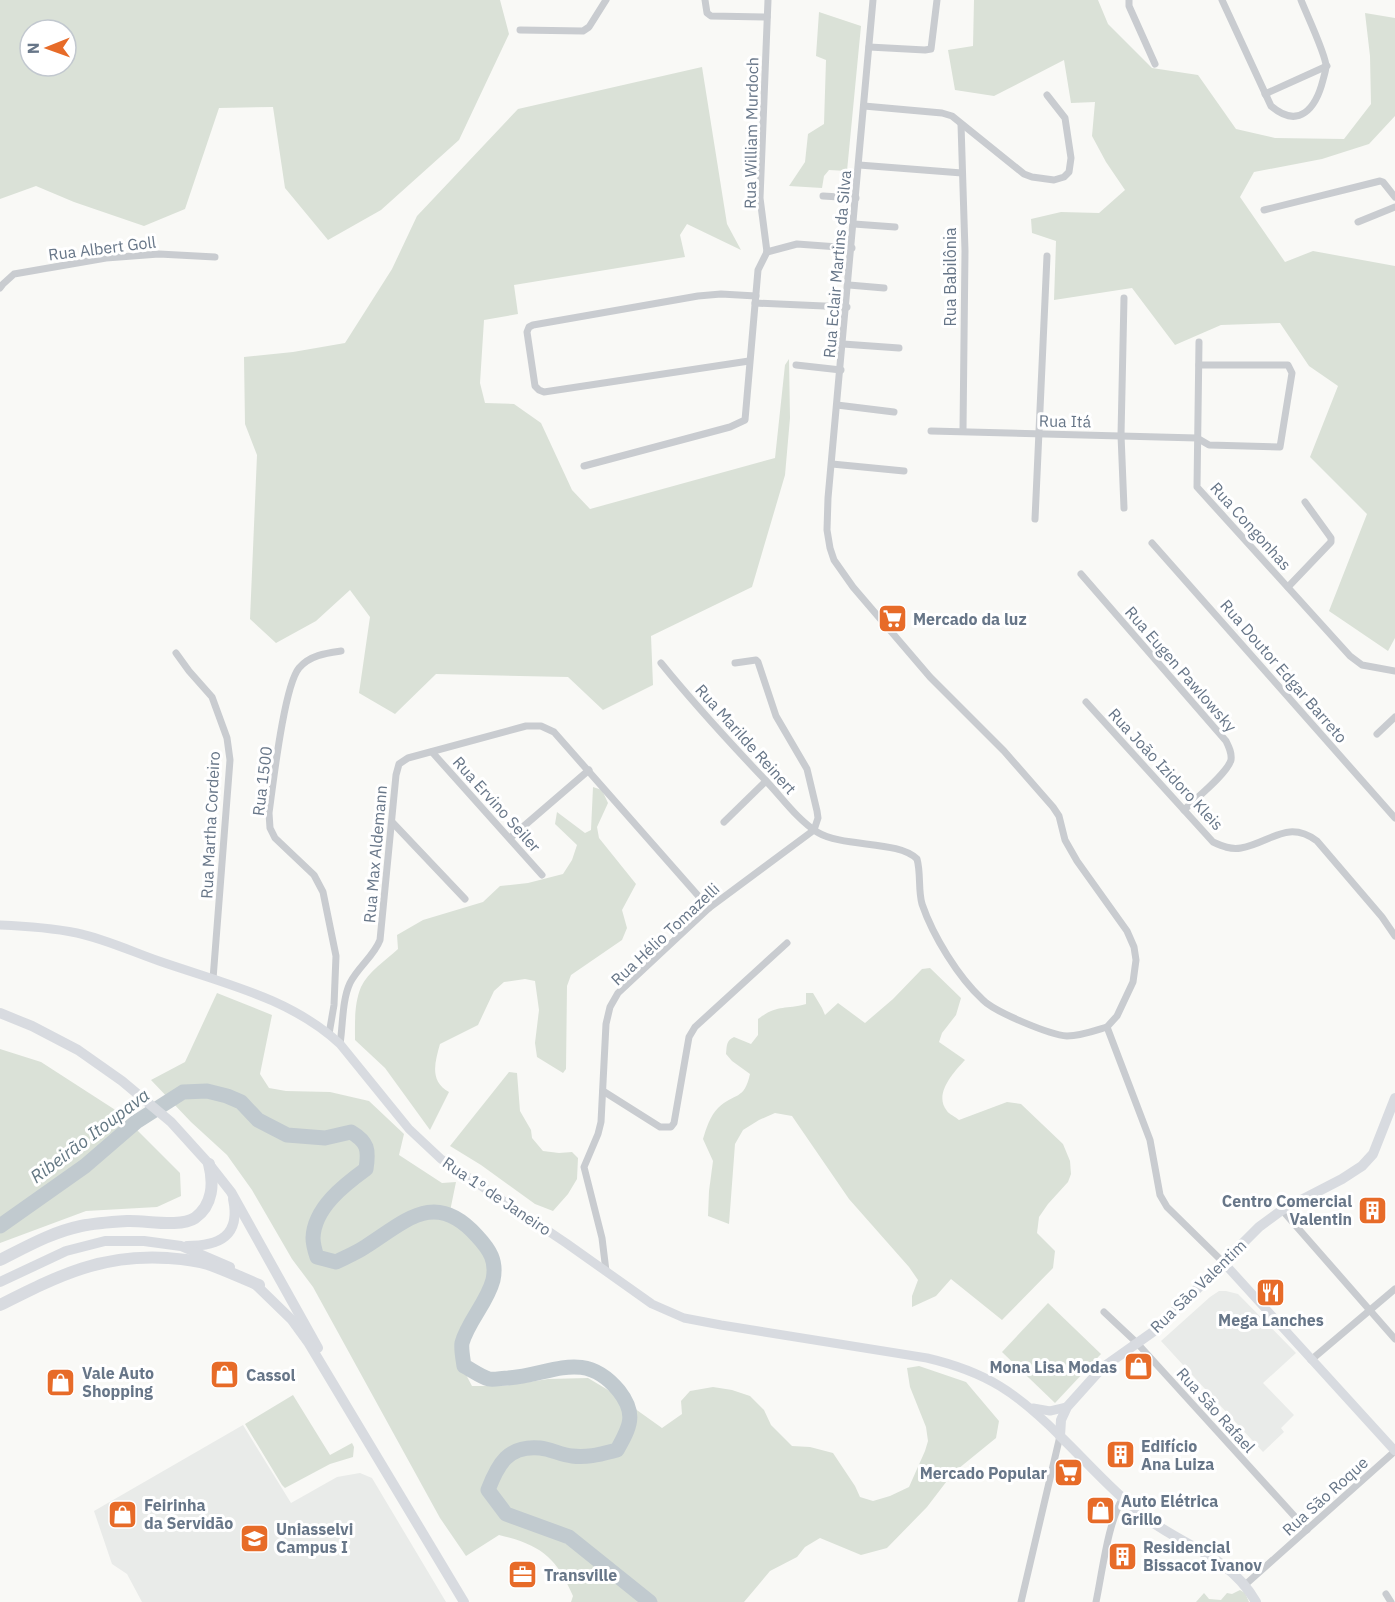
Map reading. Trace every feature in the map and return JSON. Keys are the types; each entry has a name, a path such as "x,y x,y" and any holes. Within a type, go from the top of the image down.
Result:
{"highway":[{"path":"0,1260 60,1232 82,1226 128,1221 179,1222 193,1219 199,1214 210,1196 212,1185 209,1164"},
{"path":"0,1305 74,1271 108,1261 130,1258 162,1258 205,1263 259,1285"}],"main road":[{"path":"0,1013 32,1026 78,1050 122,1081 171,1122 209,1164 231,1192 313,1337 341,1398"},
{"name":"Rua São Valentim","path":"1060,1436 1061,1419 1067,1407 1102,1368 1151,1334 1259,1227 1282,1210 1362,1166 1375,1149 1395,1098"},
{"path":"0,1281 46,1259 105,1241 144,1241 181,1246 208,1246 226,1236 233,1222 235,1213 231,1192"},
{"path":"181,1246 231,1268 259,1285 297,1327 464,1602"},
{"name":"Rua 1º de Janeiro","path":"1060,1436 1140,1514 1222,1563 1246,1584 1256,1602"}],"street":[{"path":"520,30 583,31 590,27 606,0"},
{"path":"705,0 707,13 711,16 767,17"},
{"name":"Rua William Murdoch","path":"767,252 760,198 768,0"},
{"name":"Rua Eclair Martins da Silva","path":"873,0 827,530 834,560 853,587 930,677 1004,751 1059,816 1065,840 1077,861 1127,930 1134,947 1136,960 1133,982 1117,1016 1107,1027"},
{"path":"869,47 931,49 937,0"},
{"path":"1129,0 1129,6 1155,64"},
{"path":"1222,0 1271,106 1282,115 1292,116 1303,114 1316,102 1327,66 1301,0"},
{"path":"1264,94 1327,66"},
{"path":"864,106 942,113 952,116 1024,174 1054,180 1064,177 1069,172 1071,158 1065,118 1047,95"},
{"name":"Rua Babilônia","path":"961,124 965,251 963,430"},
{"path":"859,165 962,173"},
{"path":"1264,210 1380,181 1395,197"},
{"path":"823,196 856,198"},
{"path":"1358,222 1395,207"},
{"path":"854,224 895,227"},
{"path":"584,466 730,427 746,420 758,270 767,252 797,244 852,248"},
{"name":"Rua Albert Goll","path":"0,288 14,274 106,258 159,254 215,257"},
{"path":"1035,519 1047,256"},
{"path":"849,285 884,288"},
{"path":"749,361 544,392 535,386 527,332 533,325 721,294 755,300 847,307"},
{"path":"1124,298 1121,435 1124,508"},
{"name":"Rua Congonhas","path":"1199,342 1197,487 1350,656 1362,665 1395,671"},
{"path":"843,344 899,348"},
{"name":"Rua Itá","path":"931,431 963,430 1197,438 1209,445 1280,447 1292,373 1288,364 1199,366"},
{"path":"796,365 841,370"},
{"path":"837,405 894,412"},
{"path":"832,464 904,471"},
{"path":"1288,587 1331,542 1331,538 1305,502"},
{"name":"Rua Doutor Edgar Barreto","path":"1152,543 1395,818"},
{"name":"Rua Eugen Pawlowsky","path":"1081,574 1226,741 1231,750 1231,759 1227,768 1184,810"},
{"name":"Rua 1500","path":"329,1034 334,1005 336,956 323,891 314,875 275,838 270,828 269,813 288,693 299,668 317,655 341,651"},
{"name":"Rua Martha Cordeiro","path":"176,653 212,697 227,738 230,760 213,980"},
{"path":"735,663 756,660 758,662 776,716 807,769 818,818 814,830 827,838 894,848 913,854 917,858 921,901 932,929 956,967 985,1002 1014,1017 1065,1036 1079,1035 1107,1027 1150,1140 1160,1195 1167,1207 1223,1262 1395,1451"},
{"name":"Rua Marilde Reinert","path":"661,663 702,713 814,830"},
{"name":"Rua João Izidoro Kleis","path":"1086,702 1213,842 1226,848 1241,848 1285,832 1297,831 1308,834 1317,841 1382,917 1395,936"},
{"path":"1377,734 1395,717"},
{"name":"Rua Max Aldemann","path":"340,1044 350,983 377,949 380,940 396,775 399,764 408,758 526,726 541,726 554,732 709,908"},
{"name":"Rua Ervino Seiler","path":"432,752 542,875"},
{"path":"510,838 589,770"},
{"path":"724,822 766,781"},
{"path":"392,822 465,899"},
{"name":"Rua Hélio Tomazelli","path":"606,1271 602,1238 584,1167 598,1134 603,1091 606,1024 610,1006 618,993 709,908 814,830"},
{"name":"Rua 1º de Janeiro","path":"0,925 79,933 269,999 302,1015 340,1044 409,1129 441,1159 652,1304 684,1318 955,1364 995,1382 1030,1407 1060,1436"},
{"path":"603,1091 660,1127 671,1127 674,1123 689,1037 695,1027 787,943"},
{"path":"1282,1210 1395,1339"},
{"path":"1311,1360 1395,1289"},
{"name":"Rua São Rafael","path":"1104,1312 1137,1343 1307,1530"},
{"path":"1030,1407 1050,1411 1067,1407"},
{"path":"1021,1602 1060,1436"},
{"name":"Rua São Roque","path":"1246,1584 1395,1451"},
{"path":"1096,1602 1118,1506 1123,1498"},
{"path":"1386,1594 1391,1602"}],"shaded area":[{"path":"0,0 500,0 509,34 459,140 381,210 328,240 285,188 273,107 219,108 185,209 144,226 74,202 36,186 0,199"},
{"path":"974,0 1098,0 1108,24 1152,68 1198,75 1236,129 1275,138 1344,139 1371,104 1370,56 1365,13 1395,18 1395,116 1369,144 1322,159 1254,172 1240,197 1285,262 1313,251 1395,266 1395,638 1388,651 1329,611 1367,514 1310,457 1338,386 1309,366 1280,323 1221,325 1175,345 1132,288 1054,300 1056,241 1032,233 1031,219 1061,212 1099,213 1125,190 1092,136 1095,102 1071,103 1064,60 994,96 955,90 948,50 973,46"},
{"path":"819,12 861,26 847,171 829,170 824,176 822,188 789,186 805,162 808,134 824,124 826,60 816,56"},
{"path":"702,67 727,224 741,250 687,224 680,235 685,257 514,285 518,314 484,320 480,383 485,403 514,404 541,423 572,490 590,509 775,458 785,365 789,359 790,418 785,475 752,587 651,636 653,685 603,710 568,677 436,674 395,714 359,693 370,617 350,590 316,621 276,643 250,619 257,455 245,424 244,357 345,343 392,269 417,216 518,109"},
{"path":"593,787 602,790 608,803 597,827 599,838 636,884 622,910 627,928 622,940 571,975 567,986 566,1069 563,1073 537,1057 535,1043 539,1010 535,981 525,979 504,982 494,991 478,1025 440,1044 435,1064 436,1077 443,1088 449,1092 430,1130 385,1068 355,1040 356,1007 361,987 373,971 398,949 397,935 423,920 483,902 500,886 528,883 563,874 572,860 577,845 555,824 557,812 585,833 591,830"},
{"path":"930,968 961,998 956,1015 942,1033 939,1042 965,1060 951,1077 944,1091 942,1098 947,1111 959,1120 1007,1102 1021,1104 1063,1144 1070,1161 1071,1174 1068,1182 1039,1217 1037,1233 1055,1251 1053,1268 1002,1320 951,1279 936,1296 912,1307 912,1296 918,1280 849,1199 792,1116 775,1113 743,1130 735,1144 729,1224 708,1216 713,1161 703,1139 715,1111 742,1092 748,1083 750,1074 726,1054 730,1040 734,1037 751,1044 758,1035 758,1019 776,1009 806,1004 806,993 813,993 825,1015 838,1003 865,1023 893,999 922,969"},
{"path":"217,993 272,1015 260,1074 269,1088 286,1091 330,1092 369,1101 404,1134 399,1155 442,1183 456,1182 448,1221 468,1230 475,1237 482,1245 488,1264 486,1285 465,1322 455,1354 472,1386 503,1386 548,1379 588,1378 662,1428 682,1414 681,1401 690,1391 713,1387 732,1390 750,1396 764,1410 771,1425 792,1446 810,1447 833,1453 860,1497 873,1501 909,1487 928,1441 926,1427 910,1387 907,1368 919,1366 966,1382 999,1421 996,1438 953,1473 927,1507 887,1548 861,1555 820,1538 805,1547 797,1557 770,1571 744,1602 571,1602 573,1596 560,1571 545,1555 526,1543 499,1535 466,1556 440,1518 313,1287 292,1259 252,1190 227,1155 151,1080 185,1062"},
{"path":"0,1049 41,1062 120,1113 180,1173 181,1196 157,1207 86,1211 0,1243"},
{"path":"509,1072 517,1073 520,1111 531,1130 532,1138 543,1151 572,1152 578,1158 577,1179 553,1211 535,1204 450,1146"},
{"path":"1219,1291 1238,1294 1296,1353 1263,1383 1294,1415 1281,1428 1284,1432 1263,1452 1161,1341"},
{"path":"1048,1303 1101,1354 1055,1403 1002,1352"},
{"path":"293,1395 330,1455 352,1443 354,1447 353,1457 330,1464 285,1488 245,1424"},
{"name":"Uniasselvi Campus I","path":"243,1425 291,1503 337,1477 360,1473 372,1478 446,1602 142,1602 127,1574 112,1564 94,1511"},
{"path":"1240,1590 1245,1593 1249,1602 1196,1602 1204,1593 1209,1599 1221,1600 1227,1593 1232,1594"}],"waterway":[{"name":"Ribeirão Itoupava","path":"0,1226 85,1166 136,1122 183,1092 207,1091 227,1096 241,1102 258,1120 287,1135 325,1138 351,1132 361,1139 366,1147 366,1169 340,1190 324,1207 313,1238 317,1257 336,1262 362,1249 407,1220 434,1212 448,1214 462,1222 477,1236 491,1256 494,1273 490,1288 462,1343 464,1366 491,1379 524,1376 567,1367 593,1370 606,1378 619,1391 625,1399 630,1414 628,1427 617,1450 578,1456 540,1448 520,1450 512,1453 500,1464 488,1490 506,1514 569,1537 650,1602"}],"place":[{"name":"Mercado da luz","path":"892,619"},
{"name":"Centro Comercial Valentin","path":"1373,1210"},
{"name":"Mega Lanches","path":"1271,1292"},
{"name":"Mona Lisa Modas","path":"1138,1367"},
{"name":"Cassol","path":"225,1375"},
{"name":"Vale Auto Shopping","path":"61,1382"},
{"name":"Edifício Ana Luiza","path":"1120,1455"},
{"name":"Mercado Popular","path":"1068,1473"},
{"name":"Auto Elétrica Grillo","path":"1100,1510"},
{"name":"Feirinha da Servidão","path":"123,1514"},
{"name":"Uniasselvi Campus I","path":"255,1538"},
{"name":"Residencial Bissacot Ivanov","path":"1122,1556"},
{"name":"Transville","path":"523,1575"}]}
